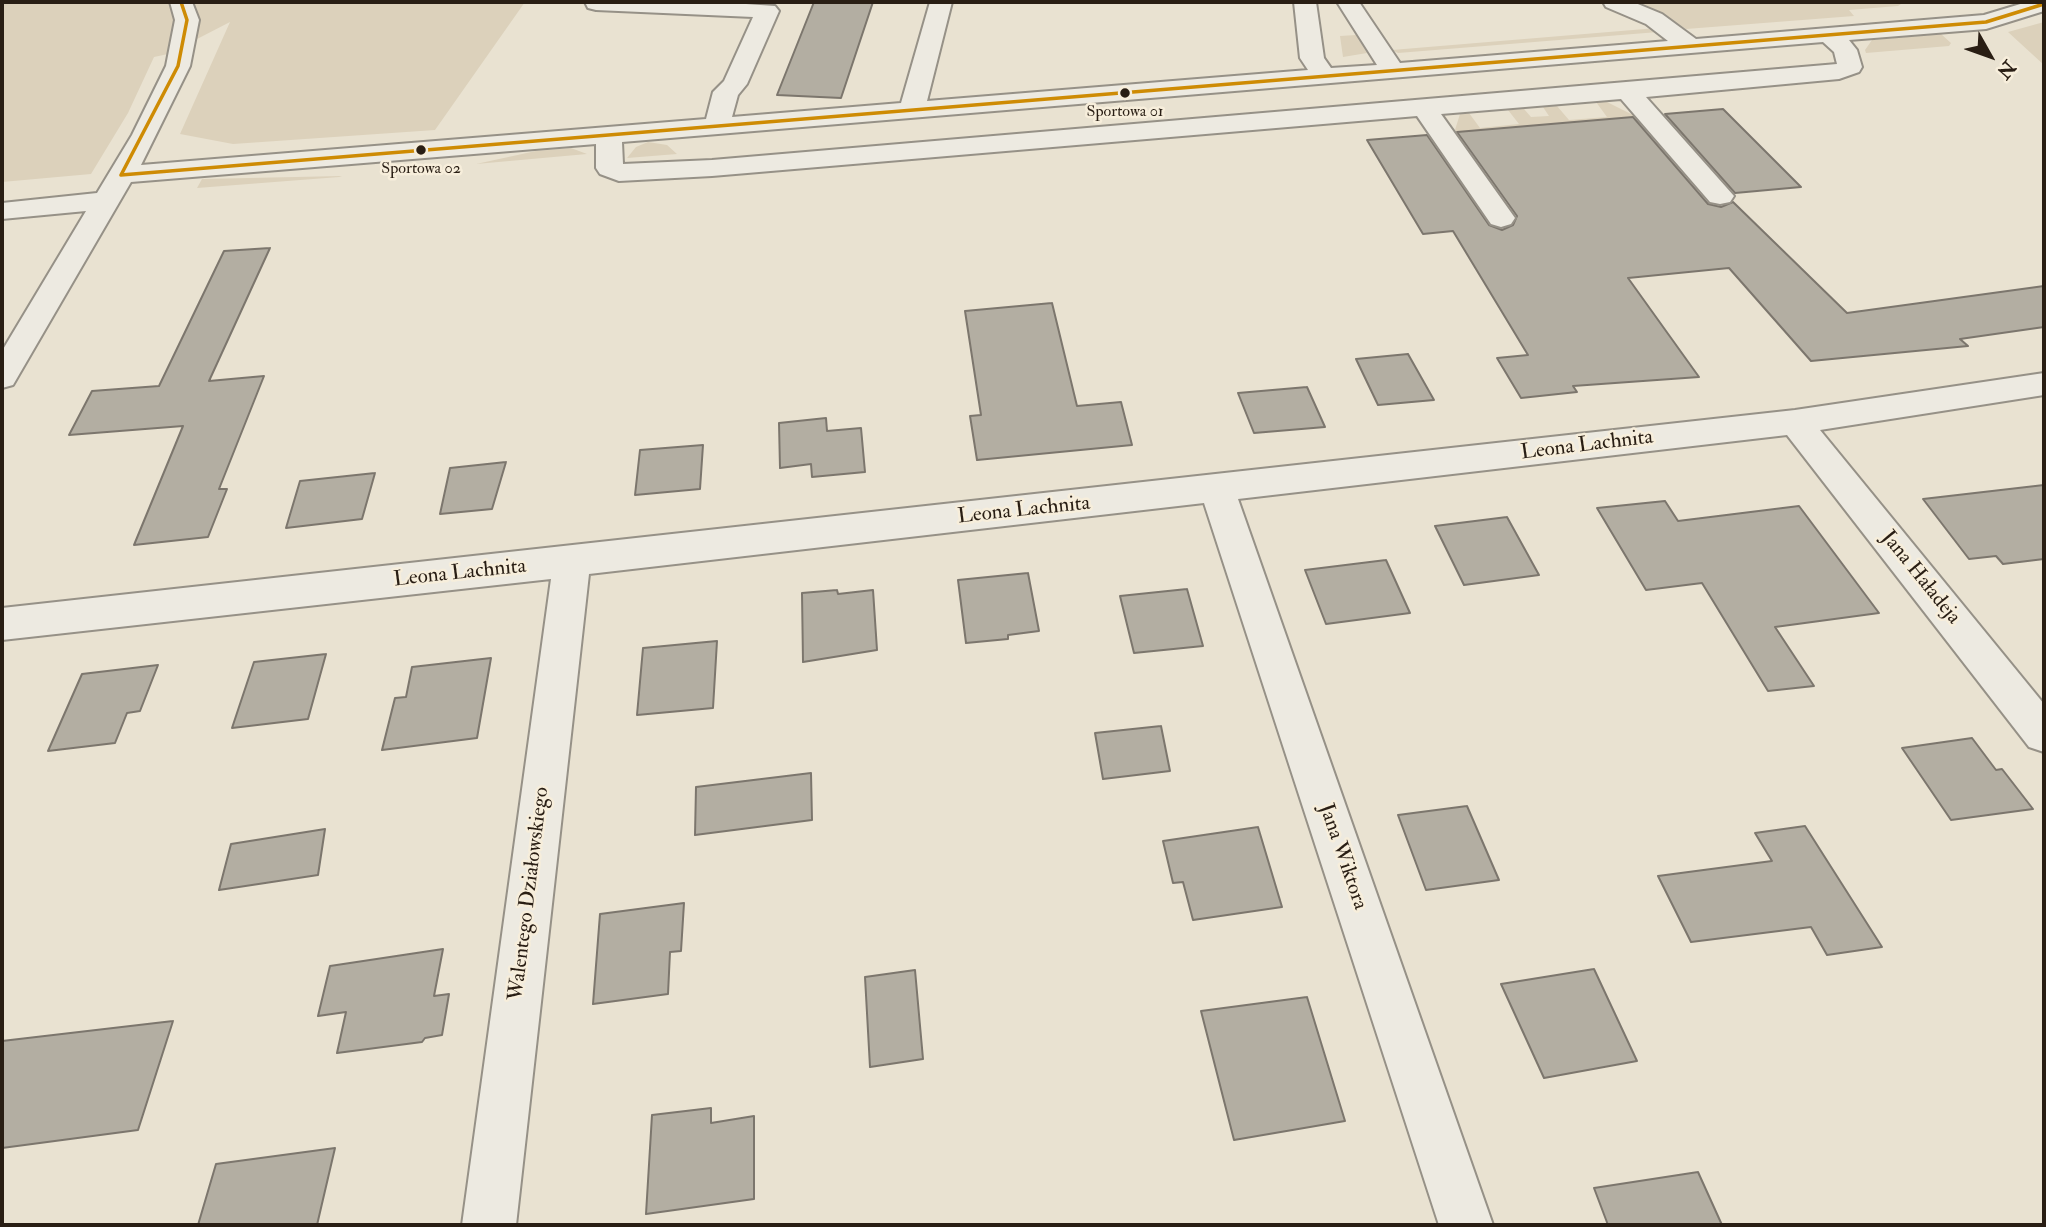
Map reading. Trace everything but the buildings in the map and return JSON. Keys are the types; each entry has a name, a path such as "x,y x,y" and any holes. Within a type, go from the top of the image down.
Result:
{"street":[{"path":"2,377 114,188 178,66 187,20 181,2"},
{"path":"912,109 941,2"},
{"path":"1305,2 1312,58 1323,75"},
{"path":"1348,2 1392,69"},
{"path":"1614,2 1654,19 1689,45"},
{"path":"596,3 767,10 735,84 726,92 717,125"},
{"path":"2,211 114,188 609,134 1986,22 2044,4"},
{"path":"609,134 610,168 630,174 1824,74 1850,67 1845,50 1828,34"},
{"path":"1627,91 1720,196"},
{"path":"1424,108 1501,218"},
{"name":"Leona Lachnita","path":"2,624 572,562 1795,422 2044,384"},
{"name":"Jana Haładeja","path":"1795,422 2044,734"},
{"name":"Jana Wiktora","path":"1217,489 1466,1225"},
{"name":"Walentego Działowskiego","path":"489,1225 572,562"}],"shaded area":[{"path":"2,2 525,2 435,130 233,144 180,134 230,22 168,54 154,57 128,113 91,174 2,182"},
{"path":"1635,2 1904,2 1898,6 1849,10 1854,16 1686,29"},
{"path":"2044,22 2044,65 2008,32"},
{"path":"1657,28 1658,32 1398,53 1392,50"},
{"path":"1941,34 1951,43 1949,46 1866,53 1865,50 1872,40"},
{"path":"1356,35 1367,53 1343,57 1340,36"},
{"path":"1834,63 647,169 628,166"},
{"path":"1605,101 1637,117 1455,130 1460,114 1469,113 1480,128 1519,124 1508,110 1524,109 1531,117 1549,116 1543,107 1557,106 1569,120 1607,117 1596,102"},
{"path":"648,142 667,145 677,154 627,158 636,147"},
{"path":"571,148 587,154 476,164 536,151"},
{"path":"342,176 339,177 197,188 202,179"}],"transit line":[{"path":"121,175 178,66 187,20 181,2"},
{"path":"121,175 1986,22 2044,4"}],"place":[{"name":"Sportowa 01","path":"1125,93"},
{"name":"Sportowa 02","path":"421,150"}]}
